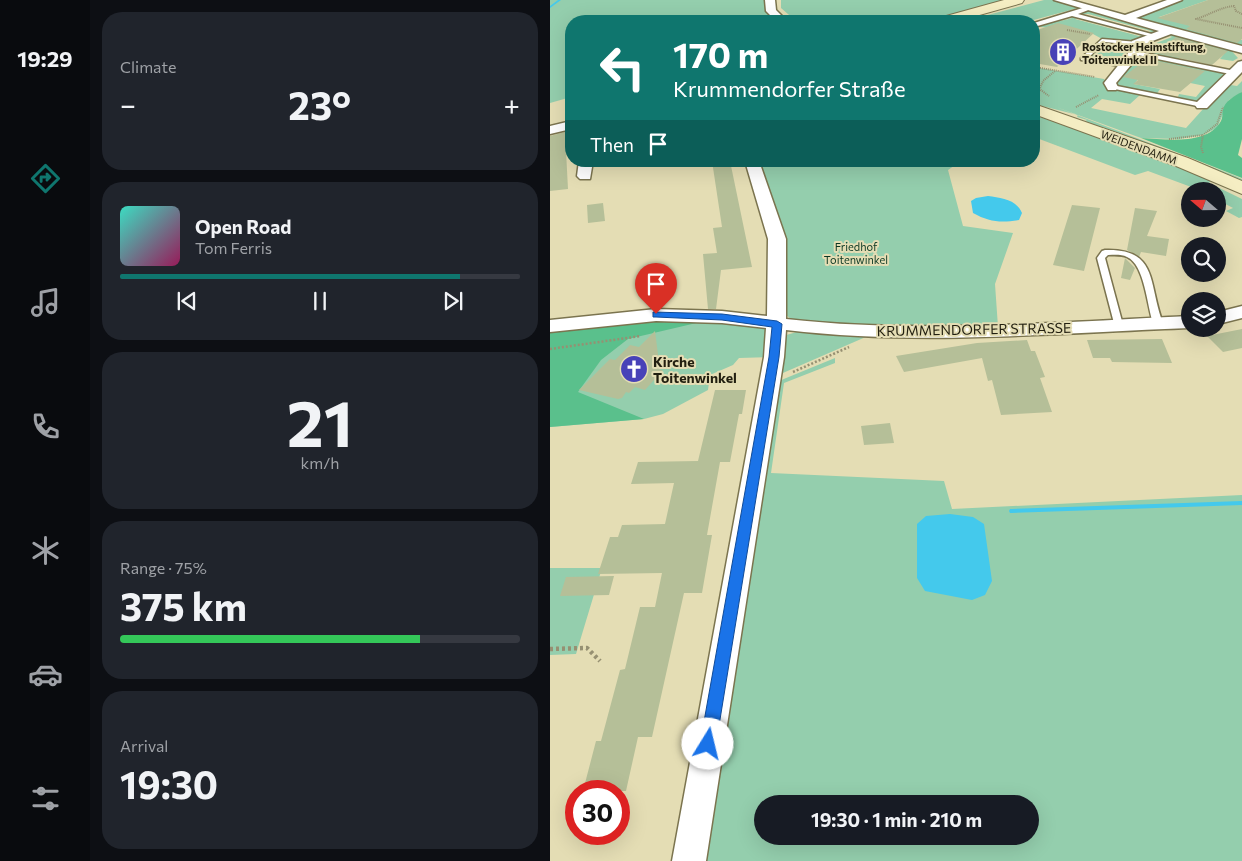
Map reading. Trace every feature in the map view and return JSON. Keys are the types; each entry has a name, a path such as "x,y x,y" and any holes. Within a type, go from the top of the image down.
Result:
{"street":[{"path":"770,0 771,11 775,15"},
{"path":"965,15 1018,0"},
{"path":"1060,0 1242,50"},
{"path":"1125,18 1177,0"},
{"path":"1112,87 1110,83 1125,66 1136,48 1156,36 1172,30"},
{"path":"1202,105 1238,69"},
{"name":"WEIDENDAMM","path":"1040,111 1182,162 1242,188"},
{"path":"550,130 565,126"},
{"path":"689,861 777,324 777,239 754,167"},
{"path":"1226,316 1242,312"},
{"name":"KRUMMENDORFER STRASSE","path":"550,326 656,314 722,317 777,324 885,332 942,332 1181,322"}],"lane":[{"path":"1040,23 1089,8"},
{"path":"1072,14 1156,36"},
{"path":"1125,66 1083,59 1104,40 1238,69"},
{"path":"1112,87 1202,105"},
{"path":"1118,325 1101,258 1105,253 1111,252 1129,253 1141,265 1149,284 1151,307 1158,323"}],"path":[{"path":"1242,14 1236,11 1234,6 1228,6 1213,14 1196,19 1242,28"},
{"path":"1063,30 1093,34 1104,40"},
{"path":"1040,68 1096,78"},
{"path":"1051,98 1040,88 1043,82 1055,71"},
{"path":"1075,107 1083,105 1112,87"},
{"path":"1160,138 1203,136 1217,128 1226,104"},
{"path":"1203,136 1201,148 1204,155"},
{"path":"769,381 885,332"},
{"path":"550,349 646,335"},
{"path":"550,649 587,648 600,661"}],"green space":[{"path":"550,0 765,0 765,9 771,15 565,15 565,99 550,103"},
{"path":"781,0 1013,0 957,15 789,15 781,8"},
{"path":"1044,0 1053,0 1078,8 1040,18 1040,15 988,15"},
{"path":"1177,0 1208,0 1159,17 1242,40 1242,48 1125,18"},
{"path":"1088,10 1161,31 1147,33 1151,31 1088,14 1078,14"},
{"path":"1069,14 1079,17 1075,19 1139,36 1145,34 1156,36 1136,43 1135,53 1235,73 1224,84 1237,86 1242,81 1242,92 1229,100 1217,128 1203,135 1179,139 1141,138 1056,107 1075,114 1040,105 1040,68 1104,79 1106,83 1125,66 1083,59 1104,40 1093,34 1040,27 1040,24 1044,23 1072,18 1065,16","holes":["1151,75 1205,86 1196,97 1179,94 1177,100 1204,108 1186,128 1091,108 1102,99 1130,104 1140,95 1154,98 1160,89 1134,84 1140,77"]},
{"path":"1169,33 1223,49 1228,47 1238,58 1233,61 1220,59 1224,54 1164,46 1158,51 1182,56 1177,60 1141,54 1139,46 1143,42 1151,45 1172,37 1165,34"},
{"path":"1242,92 1242,139 1238,155 1242,158 1242,178 1141,138 1173,140 1196,138 1206,134 1215,129 1221,121 1224,107 1228,102"},
{"path":"1078,115 1233,175 1242,179 1242,184 1085,121 1087,120 1077,117"},
{"path":"1040,117 1146,154 1211,181 1181,183 1148,171 1135,175 1040,139"},
{"name":"Friedhof Toitenwinkel","path":"754,167 952,167 948,170 963,226 1013,233 995,284 998,327 899,330 795,322 786,315 777,314 777,239"},
{"path":"1226,191 1242,199 1242,217 1239,218 1226,211 1233,208 1226,204"},
{"path":"623,317 777,324 774,357 739,358 733,365 710,375 708,390 663,414 644,419 550,427 550,327"},
{"path":"722,317 628,339 601,360 578,392 644,419 550,427 550,327"},
{"path":"800,331 868,336 776,376 783,336"},
{"path":"835,358 835,363 784,383 771,473 944,481 952,509 1242,495 1242,861 697,861 774,383"},
{"path":"550,568 602,568 576,654 550,655"}],"water":[{"path":"988,196 1008,200 1016,205 1022,213 1019,220 995,221 973,213 971,201"},
{"path":"950,514 973,517 984,524 992,581 985,595 972,600 925,591 917,578 917,524 926,516"}],"building":[{"path":"1208,0 1242,0 1242,39 1237,43 1186,29 1190,26 1157,18"},
{"name":"Rostocker Heimstiftung, Toitenwinkel II","path":"1058,23 1094,33 1057,67 1040,64 1040,29"},
{"path":"1176,37 1228,51 1212,65 1155,53"},
{"path":"1147,59 1205,71 1180,92 1133,84 1138,80 1123,77"},
{"path":"565,132 565,167 567,167 568,189 550,191 550,136"},
{"path":"713,167 731,167 752,267 721,270 716,309 708,309 703,254 717,253 713,228 722,227"},
{"path":"603,203 605,221 588,223 587,205"},
{"path":"1072,205 1100,208 1084,271 1053,265"},
{"path":"1135,208 1157,211 1147,236 1169,239 1166,256 1141,252 1139,257 1127,250"},
{"path":"1125,258 1135,268 1130,280 1121,278"},
{"path":"1242,329 1242,348 1223,352 1208,337 1226,337 1226,332"},
{"name":"Kirche Toitenwinkel","path":"655,331 660,370 663,370 645,390 635,387 618,399 579,390 610,359 615,360 630,345 639,347"},
{"path":"1162,339 1172,363 1112,362 1110,358 1093,358 1087,340"},
{"path":"1027,340 1031,351 1035,351 1045,377 1040,378 1052,412 1001,415 992,380 988,381 982,358 904,372 896,356 977,343"},
{"path":"715,390 746,390 742,414 739,414 730,462 720,462 707,535 712,535 702,593 684,593 652,737 638,737 628,780 586,780 596,741 601,741 620,670 625,669 640,607 655,607 662,573 598,574 610,537 618,537 622,525 665,524 674,483 631,484 638,462 698,461"},
{"path":"890,423 894,443 864,445 861,426"},
{"path":"614,576 609,595 560,596 566,577"}],"waterway":[{"path":"550,7 560,0"},
{"path":"1012,511 1242,503"}],"place":[{"name":"Rostocker Heimstiftung, Toitenwinkel II","path":"1063,52"},
{"name":"Kirche Toitenwinkel","path":"634,369"}],"route":[{"path":"656,314 722,317 777,324 774,357 708,744"}]}
